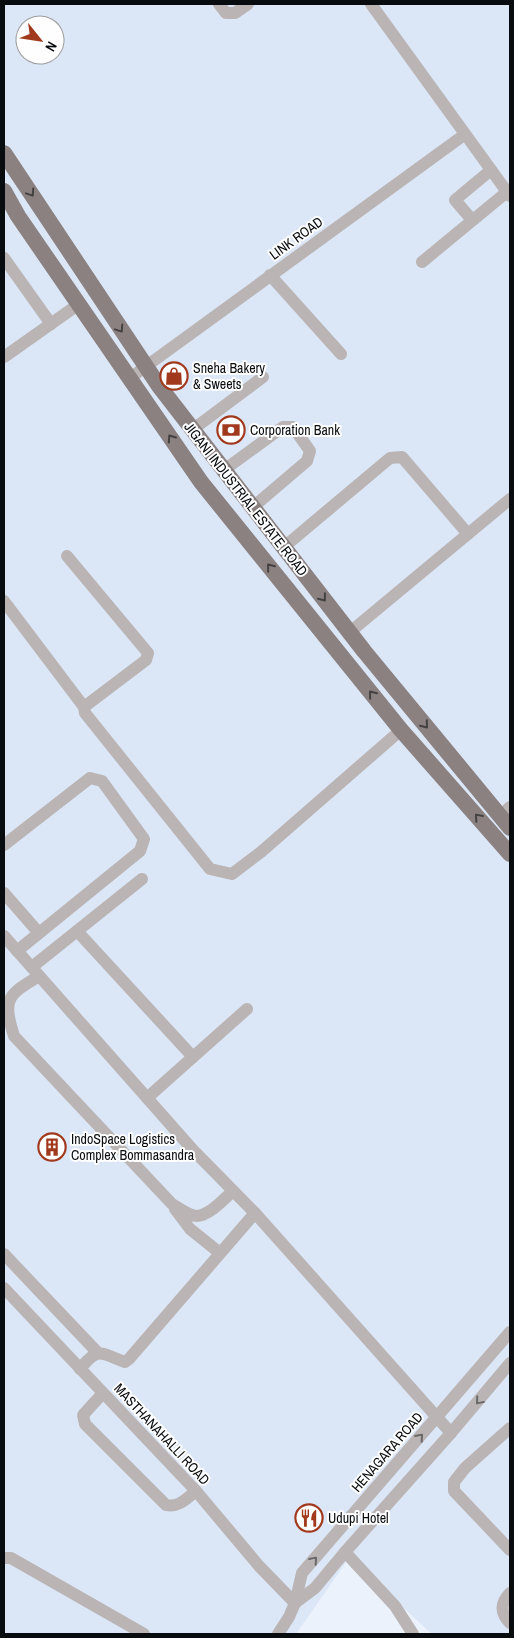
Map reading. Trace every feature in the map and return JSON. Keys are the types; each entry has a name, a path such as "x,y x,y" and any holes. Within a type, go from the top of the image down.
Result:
{"main road":[{"name":"JIGANI INDUSTRIAL ESTATE ROAD","path":"4,153 146,367 192,430 350,632 507,817"},
{"name":"JIGANI INDUSTRIAL ESTATE ROAD","path":"4,191 18,216 201,482 401,730 510,854"}],"street":[{"path":"219,4 226,13 235,13 248,4"},
{"path":"371,4 464,135 509,194 472,220 422,262"},
{"name":"LINK ROAD","path":"130,378 464,135"},
{"path":"472,220 455,200 491,170"},
{"path":"4,258 51,324"},
{"path":"270,275 341,354"},
{"path":"4,357 79,304"},
{"path":"192,430 263,377"},
{"path":"224,470 283,427 293,427 310,451 307,461 253,507"},
{"path":"284,547 390,458 402,457 468,534"},
{"path":"350,632 510,499"},
{"path":"67,556 148,653 146,660 84,707"},
{"path":"4,601 84,707 85,713 210,869 232,874 261,852 401,730"},
{"path":"4,845 90,778 102,781 144,839 140,851 17,951"},
{"path":"14,1036 8,1015 11,994 77,931 142,879"},
{"path":"4,893 39,933"},
{"path":"77,931 193,1057"},
{"path":"4,936 147,1098 255,1213 451,1432"},
{"path":"147,1098 247,1009"},
{"path":"4,1020 14,1036 172,1204 190,1229 220,1253"},
{"path":"172,1204 196,1216 207,1212 233,1191"},
{"path":"80,1369 89,1358 98,1353 108,1354 125,1362 129,1359 255,1213"},
{"path":"4,1254 98,1353"},
{"name":"MASTHANAHALLI ROAD","path":"4,1288 196,1491 259,1566 295,1603"},
{"name":"HENAGARA ROAD","path":"295,1603 302,1573 510,1332"},
{"path":"278,1634 290,1617 295,1603 315,1588 510,1363"},
{"path":"103,1393 82,1414 85,1424 166,1505 178,1505 196,1491"},
{"path":"510,1428 465,1468 454,1482 454,1490 510,1550"},
{"path":"345,1552 395,1606 413,1634"},
{"path":"4,1558 11,1558 144,1634"},
{"path":"510,1593 504,1598 502,1608 510,1623"}],"shaded area":[{"path":"4,4 510,4 510,1634 432,1634 349,1558 296,1634 4,1634"}],"place":[{"name":"Sneha Bakery & Sweets","path":"174,376"},
{"name":"Corporation Bank","path":"231,430"},
{"name":"IndoSpace Logistics Complex Bommasandra","path":"52,1147"},
{"name":"Udupi Hotel","path":"309,1518"}]}
